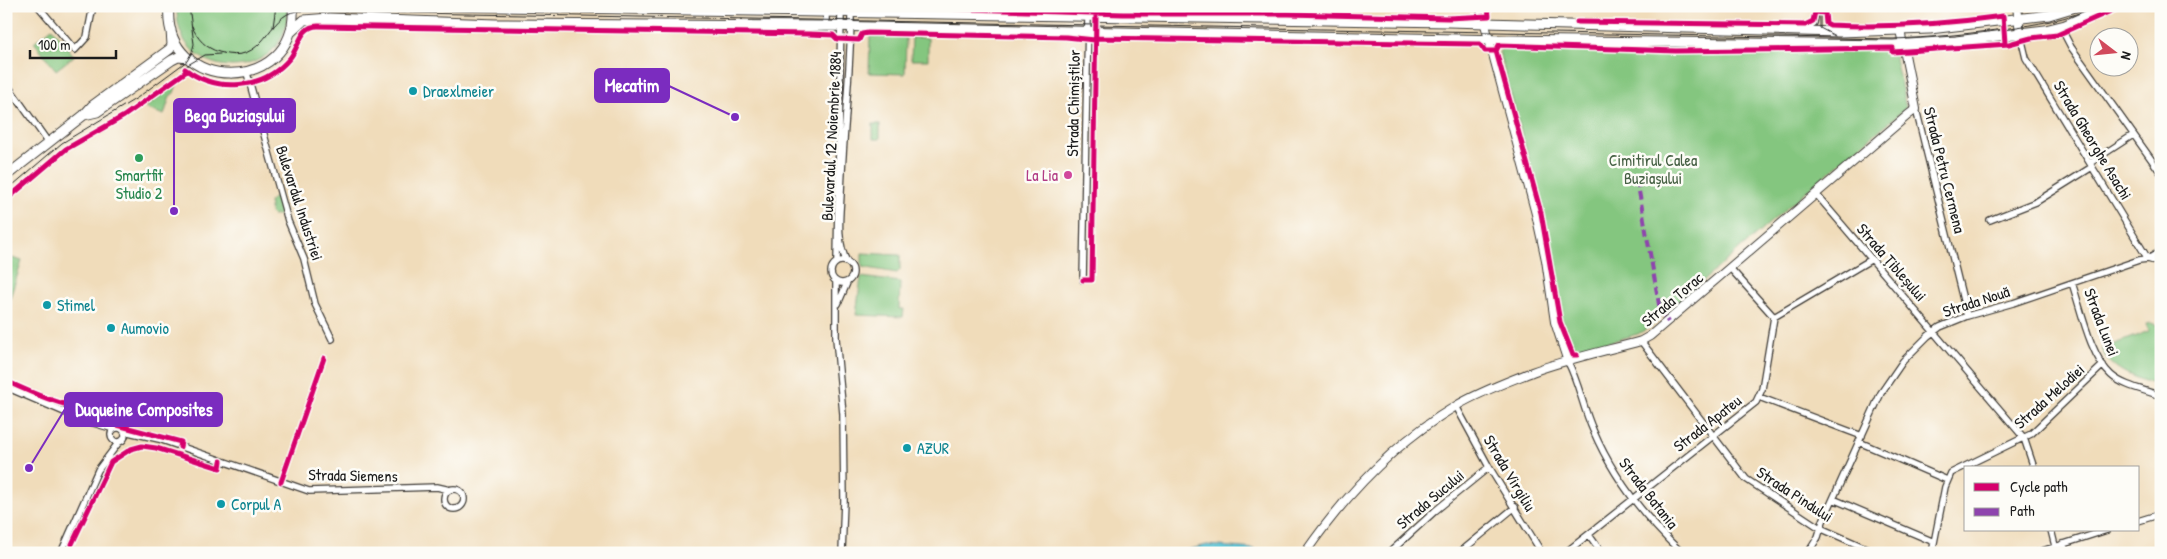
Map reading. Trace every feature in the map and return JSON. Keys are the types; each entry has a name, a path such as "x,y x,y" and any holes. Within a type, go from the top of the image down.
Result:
{"main road":[{"path":"6,176 84,115 92,106 170,49 172,45 169,6"},
{"path":"171,30 176,42 189,58 201,67 218,73 246,73 273,58 286,42 290,33 293,6"},
{"path":"443,6 826,9 841,12 1840,32 1900,30 2018,18 2057,13 2079,6"},
{"path":"290,33 304,20 318,18 496,24 841,26 1488,40 1903,44 1956,41 2060,26 2108,6"},
{"path":"84,115 97,112 172,60 189,58"}],"street":[{"path":"38,6 75,50 87,37 93,6"},
{"path":"1480,6 1483,24 1536,214 1546,260 1555,322 1568,362"},
{"path":"1804,30 1812,25 1816,19 1817,6"},
{"path":"2017,6 2020,33"},
{"path":"826,9 826,26"},
{"name":"Bulevardul 12 Noiembrie 1884","path":"837,262 841,12"},
{"name":"Bulevardul 12 Noiembrie 1884","path":"847,262 842,248 840,225 842,149 851,12"},
{"name":"Strada Chimiștilor","path":"1083,280 1088,17"},
{"path":"2060,26 2070,47 2161,173"},
{"name":"Strada Petru Cermena","path":"1900,30 1916,109 1967,316"},
{"name":"Strada Gheorghe Asachi","path":"2020,33 2026,58 2148,259"},
{"name":"Bulevardul Industriei","path":"246,73 286,213 304,259 315,304 332,339"},
{"path":"6,83 48,142"},
{"name":"Strada Torac","path":"1305,553 1358,484 1402,444 1456,406 1534,372 1641,341 1668,322 1916,109"},
{"path":"1990,220 2036,202 2132,135"},
{"name":"Strada Țibleșului","path":"1816,194 2024,438 2033,466"},
{"path":"2148,259 2161,251"},
{"path":"2148,259 2161,263"},
{"name":"Strada Nouă","path":"1808,553 1878,400 1903,362 1934,331 1967,316 2013,303 2133,262 2148,259"},
{"path":"1730,268 1774,317 1872,260"},
{"path":"837,308 847,283 854,273 852,266 847,262 837,262 832,267 831,273 836,282 836,338 844,462 842,553"},
{"path":"836,282 847,283"},
{"name":"Strada Lunei","path":"2072,282 2094,347 2103,366 2111,375 2122,381 2161,396"},
{"name":"Strada Apateu","path":"1565,553 1632,498 1756,402 1759,397 1774,317"},
{"name":"Strada Pindului","path":"1641,341 1746,479 1820,528 1877,553"},
{"name":"Strada Batania","path":"1568,362 1582,404 1602,449 1632,498 1682,553"},
{"name":"Strada Melodiei","path":"1947,480 1954,470 2024,438 2060,408 2103,366"},
{"path":"6,386 99,426 112,438 122,440"},
{"path":"1759,397 1860,439 1947,480 1932,553"},
{"name":"Strada Virgiliu","path":"1456,406 1542,553"},
{"name":"Strada Siemens","path":"99,426 119,428 124,431 158,439 309,491 428,489 437,487 450,490"},
{"path":"111,451 114,429"},
{"path":"122,440 124,431"},
{"path":"61,553 98,470 111,451 122,440 136,434"},
{"name":"Strada Sucului","path":"1389,553 1428,516 1490,467"},
{"name":"Strada Siemens","path":"428,489 444,497"},
{"path":"450,490 456,490 462,493 463,500 460,506 455,508 449,507 445,503 444,497 450,490"},
{"path":"1834,499 1934,542"},
{"path":"1459,553 1515,507"},
{"path":"2140,520 2161,514"},
{"path":"2052,532 2059,545 2068,553"},
{"path":"2036,553 2048,551 2059,545 2101,532"},
{"path":"1589,535 1602,553"}],"green space":[{"path":"177,6 287,6 284,32 272,51 254,62 233,66 212,62 193,51 181,32"},
{"path":"52,28 74,56 56,70 34,42"},
{"path":"870,36 906,37 905,74 869,73"},
{"path":"912,37 928,38 928,60 911,60"},
{"name":"Cimitirul Calea Buziașului","path":"1503,47 1677,53 1893,49 1906,108 1810,188 1650,327 1638,334 1573,352 1562,328 1543,210 1499,52"},
{"path":"178,81 174,93 170,96 164,115 145,108"},
{"path":"873,124 880,124 880,139 873,139"},
{"path":"276,196 281,212 279,215 273,216 269,202"},
{"path":"862,253 900,255 900,270 897,273 862,267"},
{"path":"6,256 22,261 6,310"},
{"path":"861,277 900,282 899,309 904,309 903,317 856,315"},
{"path":"2151,323 2161,326 2161,387 2119,369 2112,364 2101,349 2149,331 2147,324"}],"water":[{"path":"1207,545 1254,549 1265,553 1175,553"}],"tram line":[{"path":"6,191 62,143 137,98 187,61 194,44 189,6"},
{"path":"273,27 276,6"},
{"path":"1820,6 1820,28 1835,36"},
{"path":"192,26 199,39 206,45 219,52 235,55 256,47 278,21 297,11 1892,39 1948,36 2028,25 2063,18 2097,6"},
{"path":"186,66 205,55 220,54"}],"marked path":[{"path":"1637,180 1660,310 1668,322"}],"cycle path":[{"path":"872,6 1123,14 1288,14 1448,18 1489,16 1488,6"},
{"path":"1893,52 2009,44 2031,38 2057,35 2122,6"},
{"path":"1577,22 1805,25 1813,21 1815,12 1825,13 1826,23 1830,25 1895,26 2003,16 2005,43"},
{"path":"1083,280 1092,280 1096,14"},
{"path":"185,69 198,77 225,85 253,82 267,77 279,69 290,58 307,29 318,26 809,34 833,35 837,39 859,40 862,34 868,33 1066,37 1095,40"},
{"path":"1096,38 1480,44 1485,51 1496,51"},
{"path":"1577,355 1573,355 1560,322 1541,213 1496,51 1499,45 1676,51 1893,48"},
{"path":"6,200 66,149 124,116 187,71"},
{"path":"281,482 324,358"},
{"path":"6,381 59,402 117,414 116,424"},
{"path":"86,409 86,416 181,442 180,447"},
{"path":"72,544 111,462 131,449 142,446 156,448 220,468 221,461"}],"place":[{"name":"Draexlmeier","path":"413,91"},
{"name":"Mecatim","path":"735,117"},
{"name":"Smartfit Studio 2","path":"139,158"},
{"name":"La Lia","path":"1068,175"},
{"name":"Bega Buziașului","path":"174,211"},
{"name":"Stimel","path":"47,305"},
{"name":"Aumovio","path":"111,328"},
{"name":"AZUR","path":"907,448"},
{"name":"Duqueine Composites","path":"29,468"},
{"name":"Corpul A","path":"221,504"}]}
